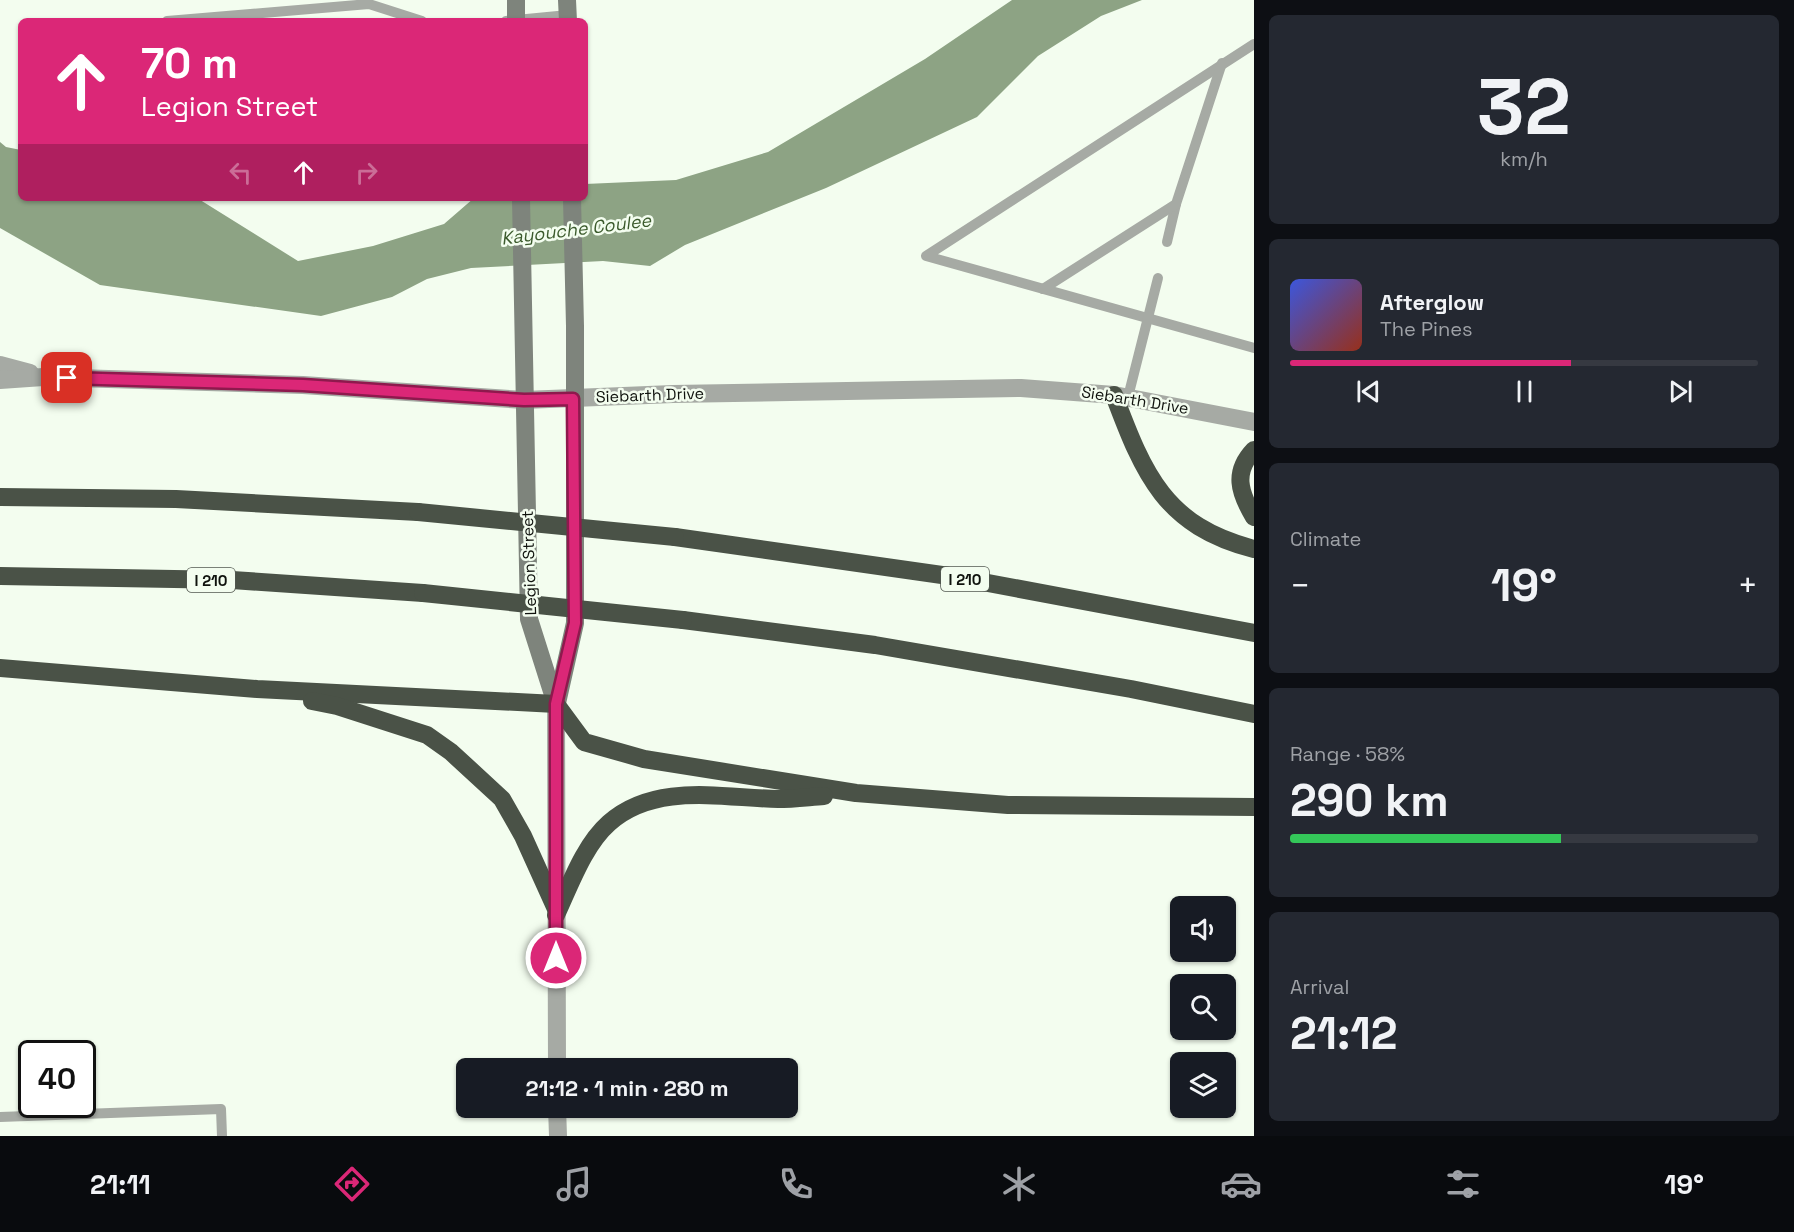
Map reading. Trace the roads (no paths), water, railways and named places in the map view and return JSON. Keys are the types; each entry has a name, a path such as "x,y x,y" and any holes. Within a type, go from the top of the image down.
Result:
{"highway":[{"path":"1121,396 1141,460 1154,485 1169,503 1188,521 1206,532 1232,544 1254,549"},
{"path":"1254,450 1240,470 1240,478 1246,504 1254,517"},
{"name":"I 210","path":"0,497 176,499 418,512 675,537 956,577 1254,633"},
{"name":"I 210","path":"0,576 232,580 423,593 683,620 875,645 1131,689 1254,714"},
{"path":"0,668 257,689 556,704 584,742 644,759 856,793 1008,805 1254,807"},
{"path":"257,689 337,706 374,717 427,735 450,752 502,799 523,836 556,912"},
{"path":"556,912 595,839 609,823 634,807 658,798 691,795 780,799 856,793"}],"main road":[{"path":"513,18 516,0"},
{"name":"Legion Street","path":"521,201 530,619 556,704"},
{"path":"556,704 575,623 573,399 575,326 572,201"}],"street":[{"name":"Siebarth Drive","path":"0,364 43,377"},
{"name":"Siebarth Drive","path":"0,380 43,377 303,385 524,400 674,394 970,389 1073,390 1121,396 1254,422"},
{"path":"556,704 557,1058"},
{"path":"557,1118 558,1136"}],"lane":[{"path":"199,18 369,2 414,18"},
{"path":"527,18 568,12"},
{"path":"1254,44 926,256 1254,348"},
{"path":"1167,242 1176,204 1222,63"},
{"path":"1043,288 1176,204"},
{"path":"1121,396 1148,317 1158,278"},
{"path":"0,1117 221,1109 222,1136"}],"water":[{"name":"Kayouche Coulee","path":"1012,0 1142,0 1101,16 1038,56 977,117 826,188 685,245 650,266 603,261 471,268 427,279 392,297 321,316 100,285 0,228 0,142 6,147 18,149 18,201 202,201 298,261 373,246 444,224 471,201 588,201 588,184 676,180 768,152 925,59"}]}
